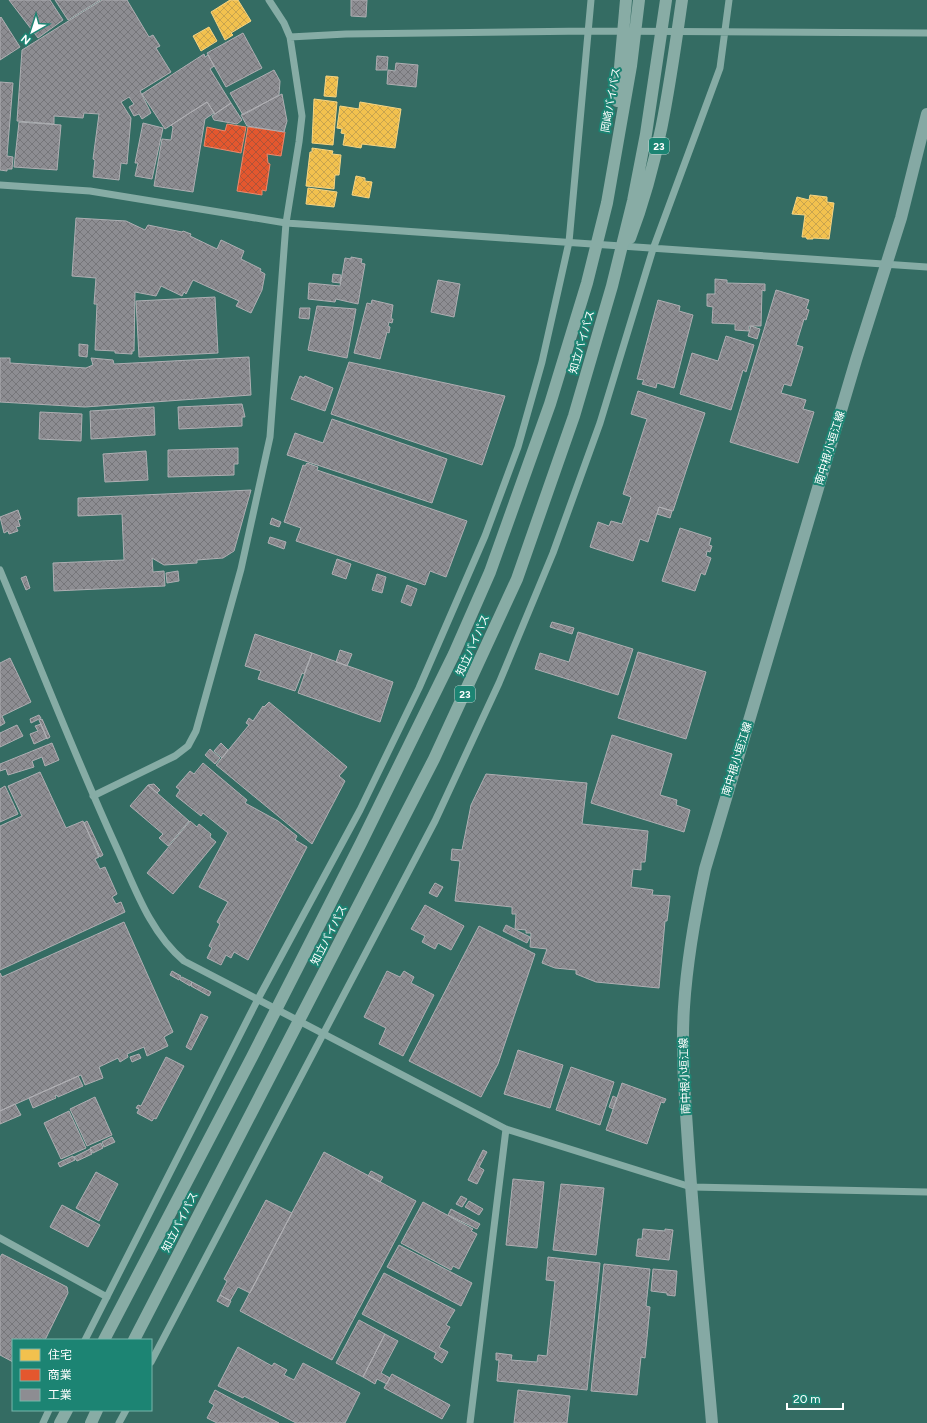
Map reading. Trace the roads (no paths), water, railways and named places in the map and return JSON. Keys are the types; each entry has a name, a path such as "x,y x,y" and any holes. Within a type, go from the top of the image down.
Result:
{"highway":[{"name":"23","path":"607,204 626,0"},
{"name":"岡崎バイパス","path":"607,204 631,66 639,0"},
{"name":"知立バイパス","path":"135,1339 434,759 517,579 574,416 612,286 633,201 646,134 666,0"},
{"name":"23","path":"612,286 643,206 662,134 682,0"},
{"name":"知立バイパス","path":"105,1339 252,1057 361,843 454,654 487,579 524,480 550,404 586,283 607,204"},
{"path":"60,1423 66,1411"},
{"path":"91,1423 97,1411"}],"main road":[{"name":"南中根小垣江線","path":"712,1423 691,1188 683,1062 684,1007 689,952 697,905 707,862 854,368 902,218 927,114"}],"street":[{"path":"93,796 175,756 188,746 196,732 241,569 270,437 286,223 302,116 290,37 284,23 268,0"},
{"path":"86,1339 258,999 302,921 367,796 426,674 485,536 518,447 542,362 569,242 591,0"},
{"path":"152,1360 435,821 499,683 553,553 600,423 652,249 720,68 726,32 729,0"},
{"path":"290,37 346,34 589,31 927,33"},
{"path":"0,185 90,191 286,223 569,242 886,266 927,267"},
{"path":"0,570 93,796 147,913 170,949 184,961 506,1128 691,1188 927,1192"},
{"path":"470,1423 506,1128"},
{"path":"0,1238 107,1297"},
{"path":"43,1423 49,1411"},
{"path":"119,1423 125,1411"}]}
